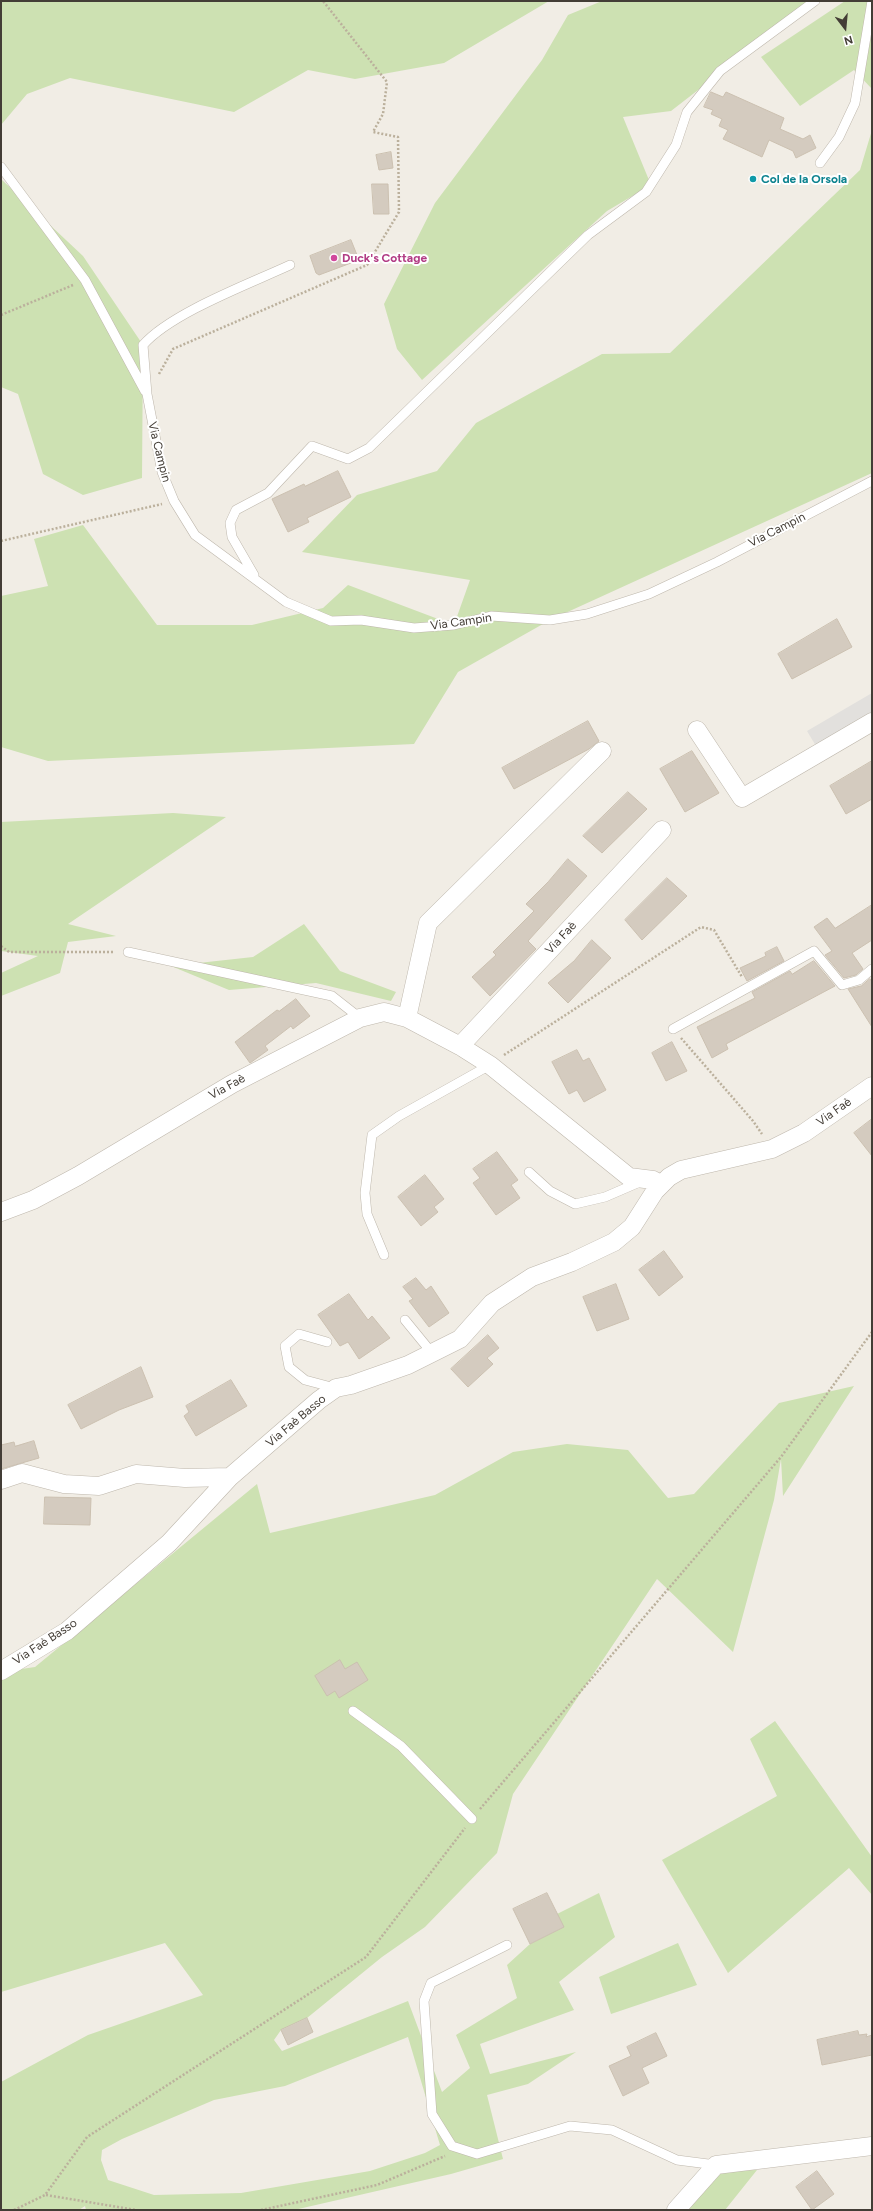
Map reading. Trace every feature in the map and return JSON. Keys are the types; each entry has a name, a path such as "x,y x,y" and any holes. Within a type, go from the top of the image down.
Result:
{"street":[{"path":"697,730 742,798 872,722"},
{"path":"407,1018 428,923 602,751"},
{"name":"Via Faè","path":"460,1046 662,830"},
{"name":"Via Faè","path":"1,1212 39,1197 232,1084 360,1018 384,1012 407,1018 460,1046 490,1065 629,1177 654,1185 681,1170 772,1149 804,1133 872,1086"},
{"name":"Via Faè Basso","path":"1,1671 67,1631 169,1543 230,1477 319,1400 336,1388 352,1385 408,1365 460,1339 492,1303 532,1277 572,1262 614,1242 632,1227 654,1185"},
{"path":"1,1480 22,1473 64,1484 99,1486 136,1474 185,1478 230,1477"},
{"path":"676,2210 716,2164 872,2146"}],"lane":[{"path":"255,578 232,537 230,523 236,510 268,493 312,446 348,459 370,448 588,235 646,192 676,145 687,112 720,71 815,1"},
{"path":"820,163 839,137 856,103 872,1"},
{"name":"Via Campin","path":"1,168 84,280 147,394"},
{"name":"Via Campin","path":"290,265 207,304 154,332 142,345 147,394 162,472 174,501 195,535 286,602 332,621 361,620 414,628 454,625 491,616 550,620 587,614 649,594 716,562 872,481"},
{"path":"673,1029 814,951 842,985 859,980 872,969"},
{"path":"128,952 332,996 360,1018"},
{"path":"384,1255 367,1214 365,1193 372,1135 399,1116 490,1065"},
{"path":"529,1172 550,1191 575,1204 654,1185"},
{"path":"405,1320 432,1353"},
{"path":"327,1342 299,1334 285,1346 289,1367 305,1380 336,1388"},
{"path":"353,1711 400,1746 472,1819"},
{"path":"507,1945 431,1983 424,2001 432,2114 452,2146 477,2154 570,2126 612,2130 677,2160 716,2164"}],"path":[{"path":"147,394 174,349 367,265 399,212 398,137 373,132 382,114 387,82 323,1"},
{"path":"1,315 84,280"},
{"path":"1,541 174,501"},
{"path":"490,1065 701,927 714,930 748,988"},
{"path":"1,946 9,952 128,952"},
{"path":"673,1029 753,1121 772,1149"},
{"path":"262,2210 377,2185 430,2164 459,2148"},
{"path":"46,2195 136,2210"}],"green space":[{"path":"1,1 549,1 444,63 355,79 308,70 234,112 70,78 27,94 1,125"},
{"path":"602,1 813,1 671,111 623,117 651,185 607,211 422,380 397,349 384,304 435,203 542,60 568,15"},
{"path":"845,1 872,1 872,89 854,70 800,106 761,57"},
{"path":"872,130 872,473 550,620 458,672 414,744 48,761 1,747 1,596 48,586 34,539 83,525 157,625 252,625 323,608 348,585 454,625 470,580 302,552 357,495 437,471 476,423 602,354 670,353 860,170"},
{"path":"1,179 83,256 143,345 142,478 83,495 43,474 18,394 1,387"},
{"path":"173,813 226,817 68,924 116,936 68,942 60,973 1,996 1,973 38,956 1,951 1,822"},
{"path":"304,924 340,971 396,992 391,1001 316,983 229,990 171,966 253,957"},
{"path":"854,1386 783,1496 781,1459 774,1500 733,1652 657,1579 513,1794 497,1853 425,1927 382,1957 307,2018 281,2030 274,2040 282,2051 408,2001 442,2092 470,2068 456,2035 517,1998 507,1965 530,1944 563,1927 557,1914 599,1893 615,1937 559,1982 574,2010 480,2044 490,2074 576,2052 528,2084 487,2095 503,2159 451,2174 294,2210 86,2210 85,2206 79,2210 1,2210 1,2082 88,2035 203,1995 165,1943 1,1992 1,1672 35,1667 257,1484 270,1533 435,1495 513,1452 567,1444 628,1450 668,1498 694,1494 779,1403","holes":["408,2037 440,2145 425,2153 370,2171 241,2193 154,2195 108,2180 101,2160 102,2150 122,2139 214,2100 285,2086"]},
{"path":"775,1721 872,1857 872,1895 849,1868 728,1973 662,1860 777,1796 750,1739"},
{"path":"678,1943 697,1985 611,2014 599,1977"},
{"path":"757,2170 725,2210 676,2210 710,2171"}],"shaded area":[{"path":"872,693 872,714 816,746 807,731"}],"building":[{"path":"711,92 723,97 726,92 784,118 780,129 803,139 810,135 816,148 796,158 793,151 769,140 762,157 723,139 728,130 719,126 722,119 711,114 713,110 704,107"},
{"path":"391,152 393,168 379,170 376,155"},
{"path":"372,184 388,184 389,214 374,214"},
{"name":"Duck's Cottage","path":"351,240 359,260 319,275 316,273 310,256"},
{"path":"338,471 351,497 307,518 309,522 288,532 272,499 304,484 305,486"},
{"path":"837,619 852,647 792,679 778,654"},
{"path":"588,721 599,741 589,749 514,789 502,768"},
{"path":"692,751 719,793 685,812 660,769"},
{"path":"872,761 872,799 846,814 830,786"},
{"path":"628,792 647,809 602,853 583,836"},
{"path":"568,859 587,876 528,941 536,949 490,996 472,977 496,955 493,952 534,911 526,904"},
{"path":"667,878 687,896 642,940 625,920"},
{"path":"872,905 872,940 852,953 863,969 856,975 844,978 825,955 832,951 814,927 827,918 835,928"},
{"path":"592,940 611,958 568,1003 548,983 574,961"},
{"path":"777,947 784,961 747,981 740,968 766,956 765,953"},
{"path":"814,961 835,986 726,1044 728,1049 712,1058 697,1027 755,998 752,992 790,971 792,974"},
{"path":"870,979 872,982 872,1027 848,989 861,986"},
{"path":"296,999 310,1016 293,1029 291,1026 265,1046 268,1050 250,1063 235,1042 277,1010 279,1011"},
{"path":"672,1042 687,1071 666,1081 652,1053"},
{"path":"577,1050 583,1061 589,1058 606,1090 584,1102 577,1090 569,1094 552,1062"},
{"path":"872,1119 872,1156 854,1133"},
{"path":"497,1152 518,1180 511,1185 520,1198 496,1215 473,1183 480,1178 473,1169"},
{"path":"425,1175 444,1199 434,1207 438,1212 421,1226 398,1197"},
{"path":"664,1251 683,1277 659,1296 639,1270"},
{"path":"416,1278 426,1290 431,1286 449,1313 429,1327 409,1301 413,1299 403,1287"},
{"path":"616,1284 629,1319 597,1331 583,1297"},
{"path":"349,1294 368,1320 372,1316 390,1338 359,1359 348,1342 340,1346 318,1315"},
{"path":"488,1335 499,1348 487,1358 493,1364 468,1387 451,1369"},
{"path":"141,1367 153,1397 119,1410 81,1429 68,1405"},
{"path":"231,1380 247,1406 196,1436 184,1416 189,1412 186,1406"},
{"path":"34,1441 39,1458 1,1469 1,1445 14,1442 15,1446"},
{"path":"45,1497 91,1498 90,1525 44,1524"},
{"path":"340,1660 345,1669 357,1662 368,1680 339,1698 335,1691 327,1696 315,1676"},
{"path":"547,1893 564,1927 530,1944 513,1909"},
{"path":"307,2018 313,2032 288,2045 281,2030"},
{"path":"858,2031 859,2035 867,2034 866,2037 872,2035 872,2055 822,2065 817,2040"},
{"path":"656,2033 667,2056 642,2068 649,2083 623,2096 609,2066 631,2056 627,2047"},
{"path":"817,2171 834,2194 812,2210 796,2187"}],"place":[{"name":"Col de la Orsola","path":"753,179"},
{"name":"Duck's Cottage","path":"334,258"}]}
